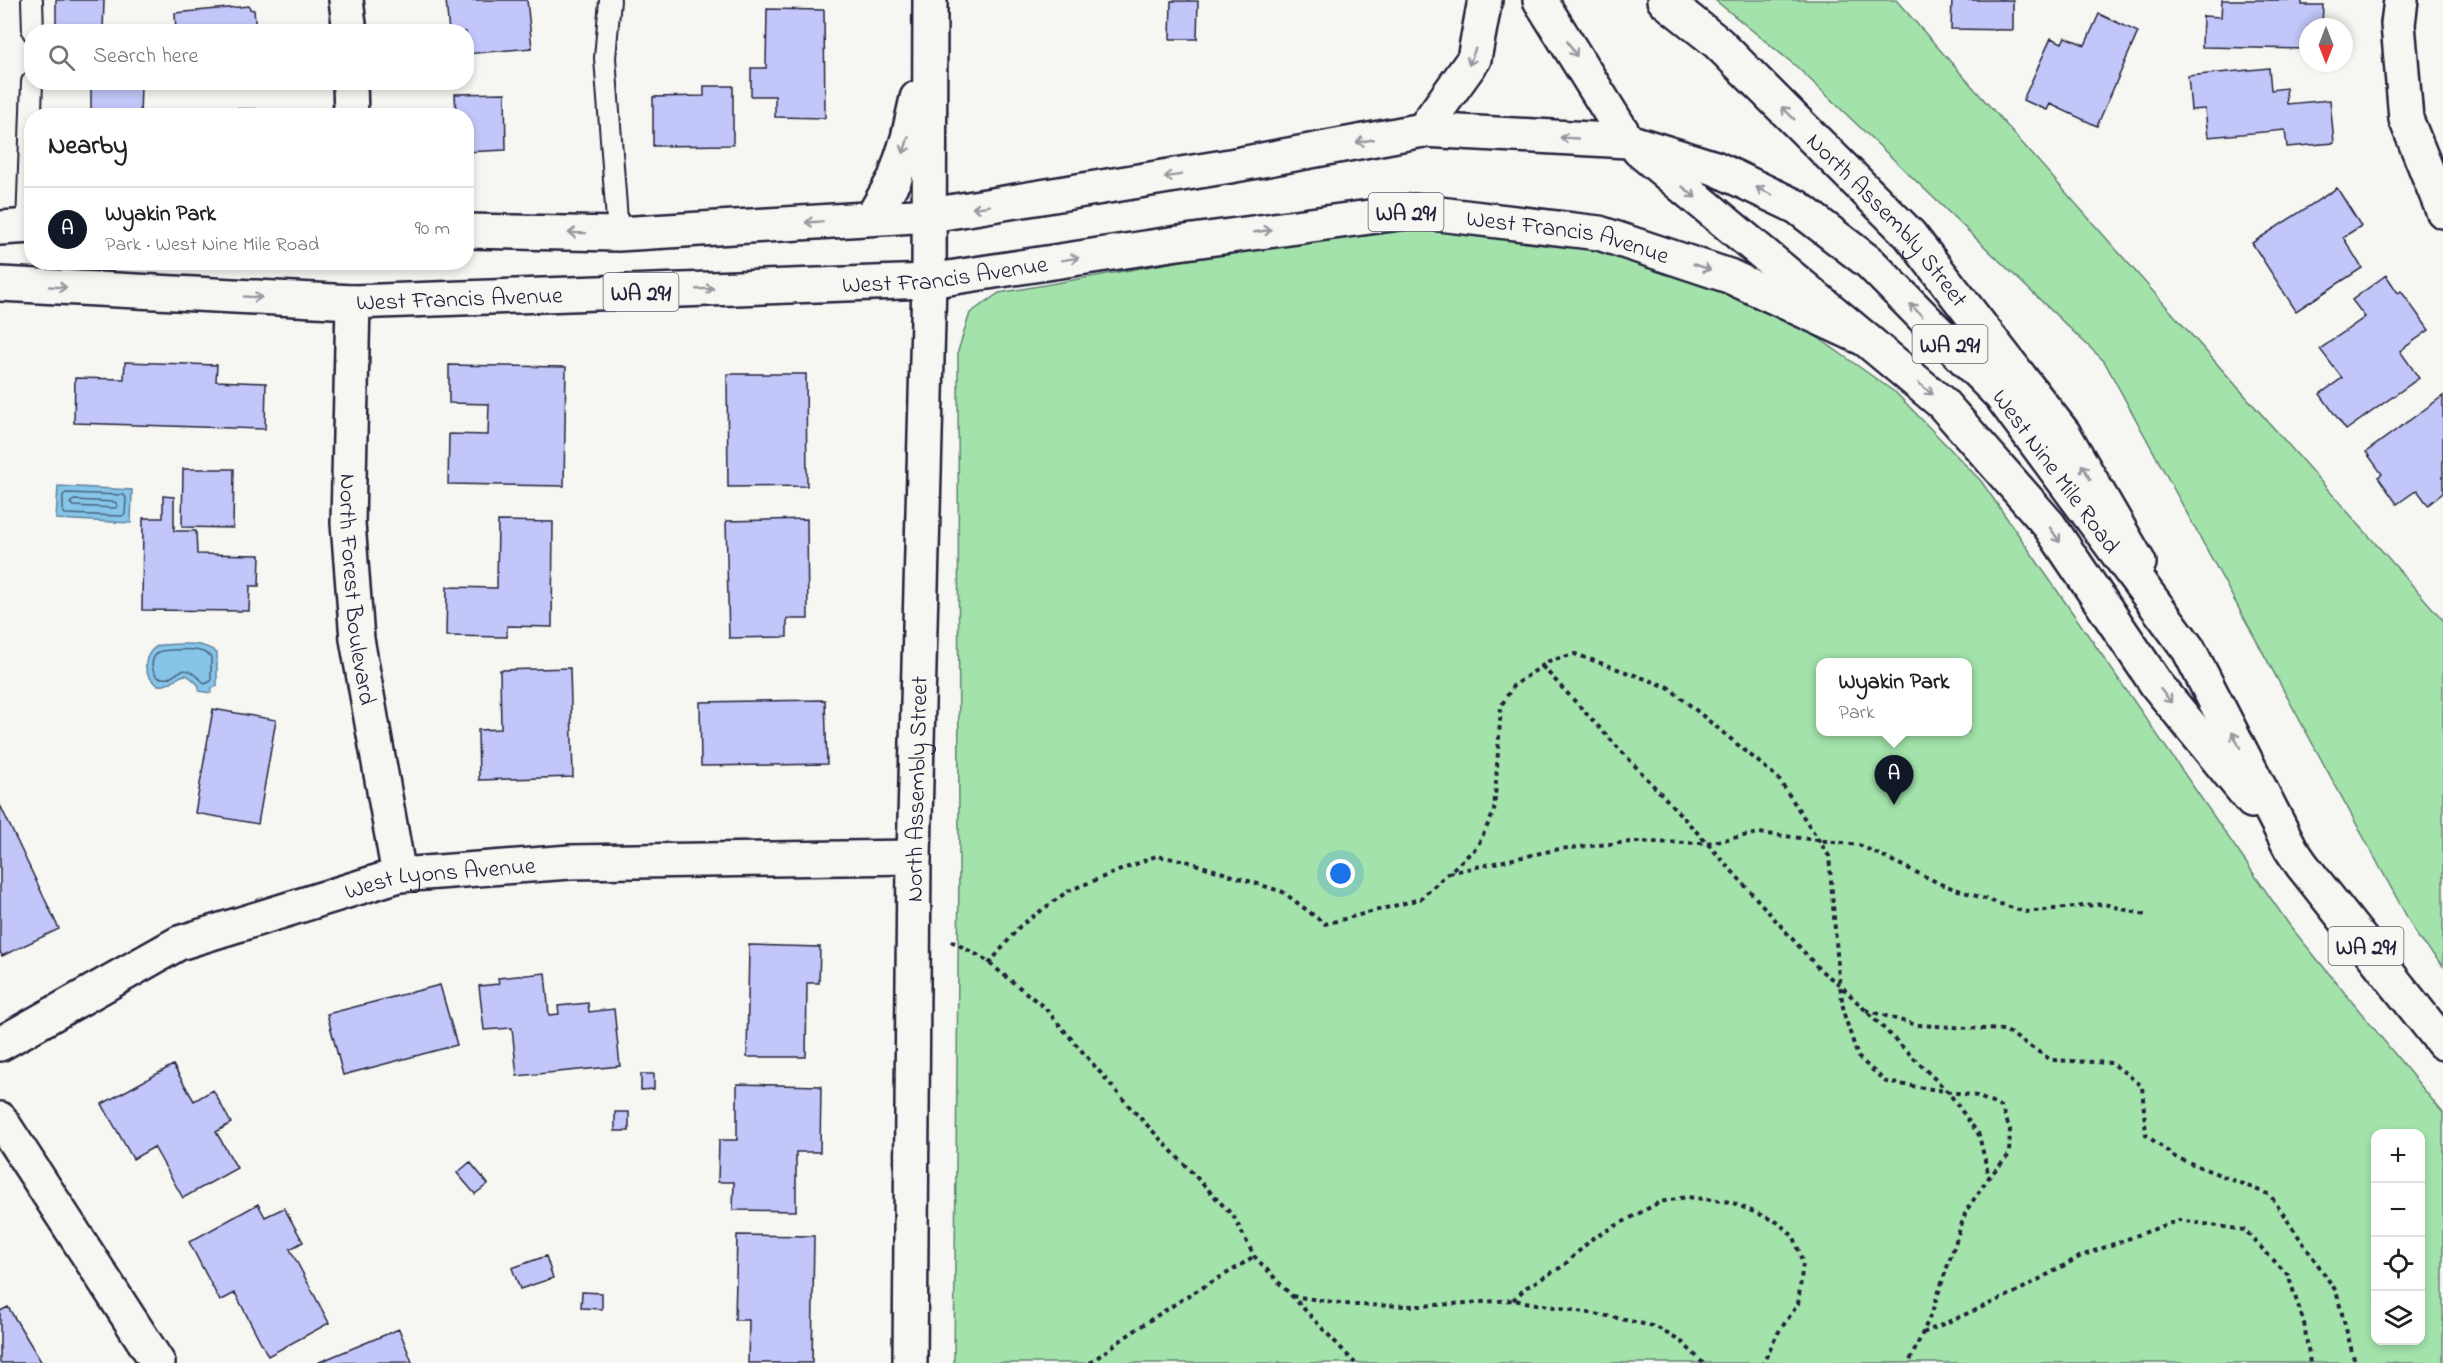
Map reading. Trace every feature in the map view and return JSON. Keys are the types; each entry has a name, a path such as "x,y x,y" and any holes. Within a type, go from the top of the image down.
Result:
{"main road":[{"path":"346,0 349,24"},
{"path":"872,218 895,178 900,162 929,47 930,0"},
{"path":"1423,130 1474,59 1485,0"},
{"path":"1540,0 1628,141 1864,339"},
{"name":"North Assembly Street","path":"1664,0 1718,44 1910,235 2064,434 2189,650"},
{"path":"2401,0 2398,24 2406,119 2443,211"},
{"name":"North Assembly Street","path":"910,1363 914,857 931,215 929,47"},
{"path":"350,90 351,108"},
{"name":"WA 291","path":"474,231 618,234 931,215 1230,166 1423,130 1628,141"},
{"name":"West Nine Mile Road","path":"1628,141 1715,168 1797,207 1870,263 2001,396 2189,650 2291,849"},
{"name":"West Francis Avenue","path":"0,284 353,302 929,281 1171,244 1414,211 1599,233 1729,276 1864,339"},
{"name":"North Forest Boulevard","path":"353,302 348,523 357,639 399,875"},
{"name":"West Nine Mile Road","path":"1864,339 1942,403 2049,525 2157,685 2291,849 2309,875 2443,1043"},
{"name":"West Lyons Avenue","path":"0,1044 179,943 399,875 570,862 914,857"},
{"path":"0,1119 158,1363"}],"lane":[{"path":"32,0 33,24"},
{"path":"610,0 605,58 618,234"},
{"path":"30,108 31,90"},
{"path":"19,226 24,171"}],"path":[{"path":"989,964 1020,926 1068,891 1156,856 1186,861 1283,892 1325,924 1420,899 1477,847 1494,812 1502,706 1513,686 1549,661 1575,654 1668,687 1778,778 1829,856 1840,985 1845,1014 1858,1057 1886,1082 1977,1096 2001,1107 2010,1129 2009,1155 1989,1177 1966,1211 1932,1312 1909,1363"},
{"path":"1542,666 1707,843 1820,970 1840,985 1949,1093 1979,1135 1989,1177"},
{"path":"1448,873 1559,849 1630,842 1707,843 1759,833 1859,845 1943,885 2025,912 2104,904 2149,916"},
{"path":"913,921 989,964 1045,1008 1129,1106 1234,1217 1254,1256 1355,1363"},
{"path":"1865,1010 1916,1025 2005,1030 2051,1060 2112,1063 2142,1086 2146,1135 2175,1157 2270,1195 2336,1291 2355,1363"},
{"path":"1513,1300 1527,1287 1563,1266 1593,1238 1660,1202 1687,1197 1731,1202 1777,1222 1794,1237 1803,1263 1798,1304 1778,1333 1763,1363"},
{"path":"1922,1334 2016,1292 2081,1256 2179,1220 2244,1230 2288,1275 2304,1323 2310,1363"},
{"path":"1090,1363 1120,1340 1254,1256"},
{"path":"1291,1296 1353,1305 1421,1306 1513,1300 1613,1317 1656,1327 1683,1343 1703,1363"}],"green space":[{"path":"1715,0 1896,0 2443,620 2443,966 2418,937 2104,361 1797,67"},
{"path":"1431,225 1617,249 1783,313 1896,393 1981,481 2290,926 2443,1113 2443,1363 954,1363 959,869 958,351 970,313 999,293 1346,232"}],"water":[{"path":"58,486 132,490 131,523 56,519"},
{"path":"160,645 198,645 217,653 217,686 212,688 211,693 199,691 199,686 187,675 167,684 158,685 149,676 146,663 151,652"}],"building":[{"path":"56,0 104,0 103,24 56,24"},
{"path":"446,0 527,0 532,48 474,53 474,24 448,24"},
{"path":"1952,0 2013,0 2013,30 1951,29"},
{"path":"2222,0 2302,0 2302,5 2323,5 2322,18 2299,18 2299,49 2202,47 2203,16 2221,17"},
{"path":"1171,1 1198,1 1197,39 1170,39"},
{"path":"249,6 254,10 255,24 176,24 175,13"},
{"path":"767,9 824,10 825,118 775,117 775,96 751,96 751,68 766,68"},
{"path":"2099,14 2138,32 2097,126 2050,104 2047,110 2023,100 2051,38 2062,43 2065,37 2085,45"},
{"path":"2269,68 2271,90 2286,88 2287,104 2330,100 2334,143 2287,147 2285,130 2208,137 2205,109 2191,110 2188,76"},
{"path":"704,86 733,86 733,145 653,146 653,97 704,96"},
{"path":"91,90 141,90 140,108 91,108"},
{"path":"505,93 506,150 474,152 474,108 456,108 455,94"},
{"path":"2337,188 2361,226 2343,237 2362,268 2296,311 2252,243"},
{"path":"2386,275 2398,293 2401,291 2429,330 2400,351 2419,378 2346,430 2320,394 2342,378 2320,349 2365,317 2352,300"},
{"path":"125,362 217,365 216,381 266,383 265,429 74,423 75,378 124,379"},
{"path":"449,365 566,367 564,486 448,484 449,434 488,435 489,404 449,403"},
{"path":"727,374 806,374 807,486 728,487"},
{"path":"2443,396 2443,493 2428,505 2417,490 2397,504 2378,477 2382,474 2366,452"},
{"path":"183,469 234,469 233,528 182,527"},
{"path":"163,496 174,497 174,531 196,531 197,554 260,555 259,586 250,586 249,611 142,610 143,518 163,518"},
{"path":"807,519 808,619 787,619 787,637 729,638 726,521"},
{"path":"498,521 553,522 552,627 507,626 507,637 446,636 447,587 497,588"},
{"path":"570,668 573,777 479,780 478,730 501,729 500,670"},
{"path":"825,700 827,764 701,766 700,702"},
{"path":"213,709 276,720 258,824 195,813"},
{"path":"0,805 59,929 2,956 0,951"},
{"path":"749,945 820,947 819,983 807,983 806,1057 747,1057"},
{"path":"545,973 549,1015 559,1014 558,1006 588,1003 589,1012 614,1009 620,1066 517,1076 512,1028 484,1030 479,986 499,984 498,978"},
{"path":"440,985 457,1045 343,1075 327,1014"},
{"path":"173,1065 194,1101 213,1090 231,1123 216,1132 237,1168 183,1198 154,1147 133,1159 102,1104"},
{"path":"641,1074 654,1074 654,1089 641,1090"},
{"path":"737,1084 821,1086 820,1152 796,1152 796,1211 733,1210 734,1182 718,1182 719,1140 737,1140"},
{"path":"615,1112 629,1112 629,1131 615,1131"},
{"path":"470,1162 488,1184 475,1194 457,1173"},
{"path":"258,1204 265,1217 284,1208 303,1242 290,1249 329,1323 268,1356 235,1293 220,1301 189,1242"},
{"path":"737,1235 814,1236 812,1363 748,1363 749,1320 735,1320"},
{"path":"546,1256 553,1278 520,1289 512,1268"},
{"path":"582,1292 602,1293 602,1309 581,1308"},
{"path":"8,1307 42,1363 0,1363 0,1311"},
{"path":"399,1329 412,1362 317,1363"}],"place":[{"name":"Wyakin Park","path":"1894,805"}]}
